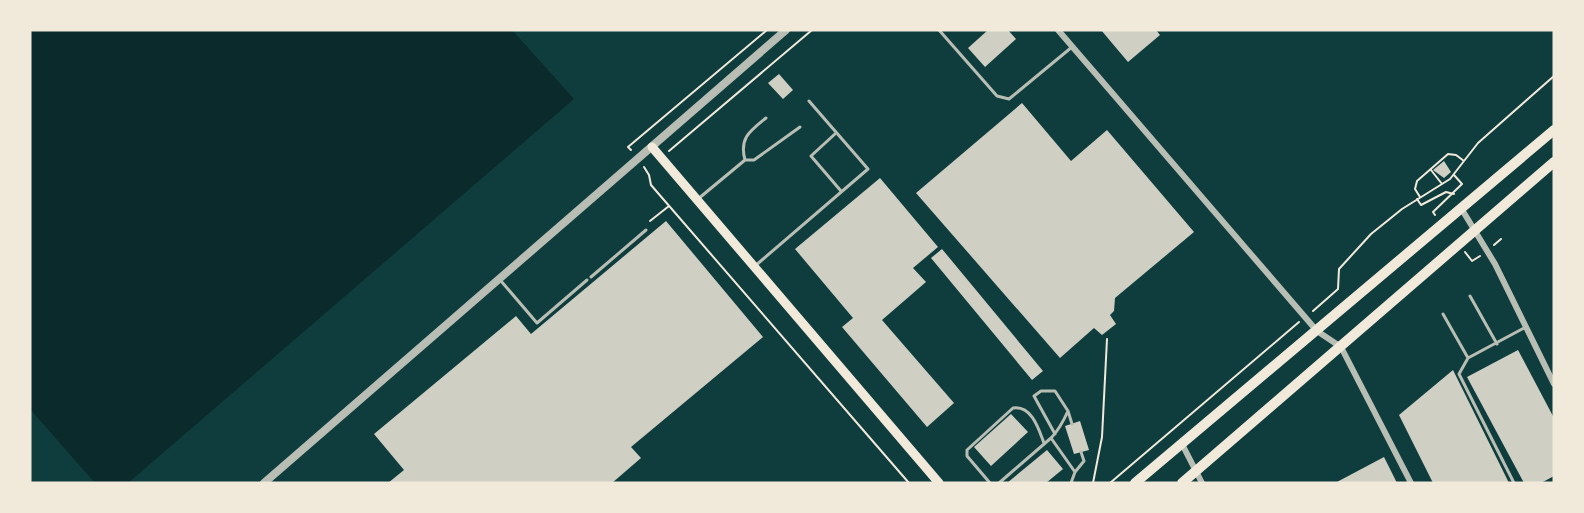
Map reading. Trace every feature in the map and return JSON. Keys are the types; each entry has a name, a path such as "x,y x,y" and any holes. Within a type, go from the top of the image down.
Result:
{"highway":[{"path":"1135,483 1554,130"},
{"path":"1182,483 1554,162"}],"main road":[{"path":"652,147 939,483"}],"street":[{"path":"264,483 786,30"},
{"path":"1058,30 1317,332 1341,347 1411,483"},
{"path":"1461,208 1495,264 1554,384"},
{"path":"1182,444 1202,483"}],"lane":[{"path":"939,30 997,96 1009,99 1072,47"},
{"path":"754,267 868,168 809,101"},
{"path":"745,160 742,145 745,136 766,118"},
{"path":"697,200 745,160 754,160 800,128"},
{"path":"836,133 811,156 841,191"},
{"path":"499,279 539,324 646,230"},
{"path":"1470,296 1497,344"},
{"path":"1443,314 1468,358"},
{"path":"1514,483 1459,374 1468,358 1526,327"},
{"path":"1056,433 1034,396 1041,391 1055,391 1068,411 1072,424"},
{"path":"990,483 967,456 967,450 1013,408 1024,410 1036,421 1044,443"},
{"path":"999,483 1056,433 1068,411"},
{"path":"1051,438 1075,471"},
{"path":"1071,483 1075,471 1084,460 1081,452"}],"path":[{"path":"628,147 767,30"},
{"path":"647,171 812,30"},
{"path":"1322,304 1338,289 1337,275 1348,258 1371,234 1417,199 1454,175 1478,143 1554,76"},
{"path":"1420,197 1415,185 1448,154 1456,155 1464,161"},
{"path":"1431,170 1442,184"},
{"path":"650,175 651,185 909,483"},
{"path":"1433,212 1462,184 1454,175"},
{"path":"1421,206 1446,192 1454,194"},
{"path":"1417,199 1425,210"},
{"path":"650,221 669,206"},
{"path":"1496,243 1501,239"},
{"path":"1110,483 1291,328"},
{"path":"1093,483 1102,437 1107,339"}],"water":[{"path":"30,30 512,30 574,99 128,483 95,483 30,409"}],"building":[{"path":"988,30 1008,30 1016,39 985,67 968,48"},
{"path":"1101,30 1156,30 1160,35 1128,62"},
{"path":"779,74 793,90 783,99 768,83"},
{"path":"1022,103 1071,161 1107,130 1194,232 1115,298 1114,311 1110,315 1116,324 1102,335 1094,328 1060,358 916,193"},
{"path":"1444,161 1451,172 1444,178 1433,170"},
{"path":"880,178 938,247 913,268 926,282 882,320 954,403 927,427 842,327 853,318 795,249"},
{"path":"666,221 763,337 631,447 641,458 612,483 388,483 404,470 374,434 516,316 531,334"},
{"path":"942,249 1043,371 1032,380 931,258"},
{"path":"1518,350 1554,418 1554,476 1541,483 1524,483 1467,377"},
{"path":"1453,370 1509,483 1433,483 1399,415"},
{"path":"1011,414 1028,432 991,466 974,447"},
{"path":"1080,421 1089,450 1074,454 1065,426"},
{"path":"1047,450 1063,469 1046,483 1007,483"},
{"path":"1384,457 1397,483 1335,483"}]}
